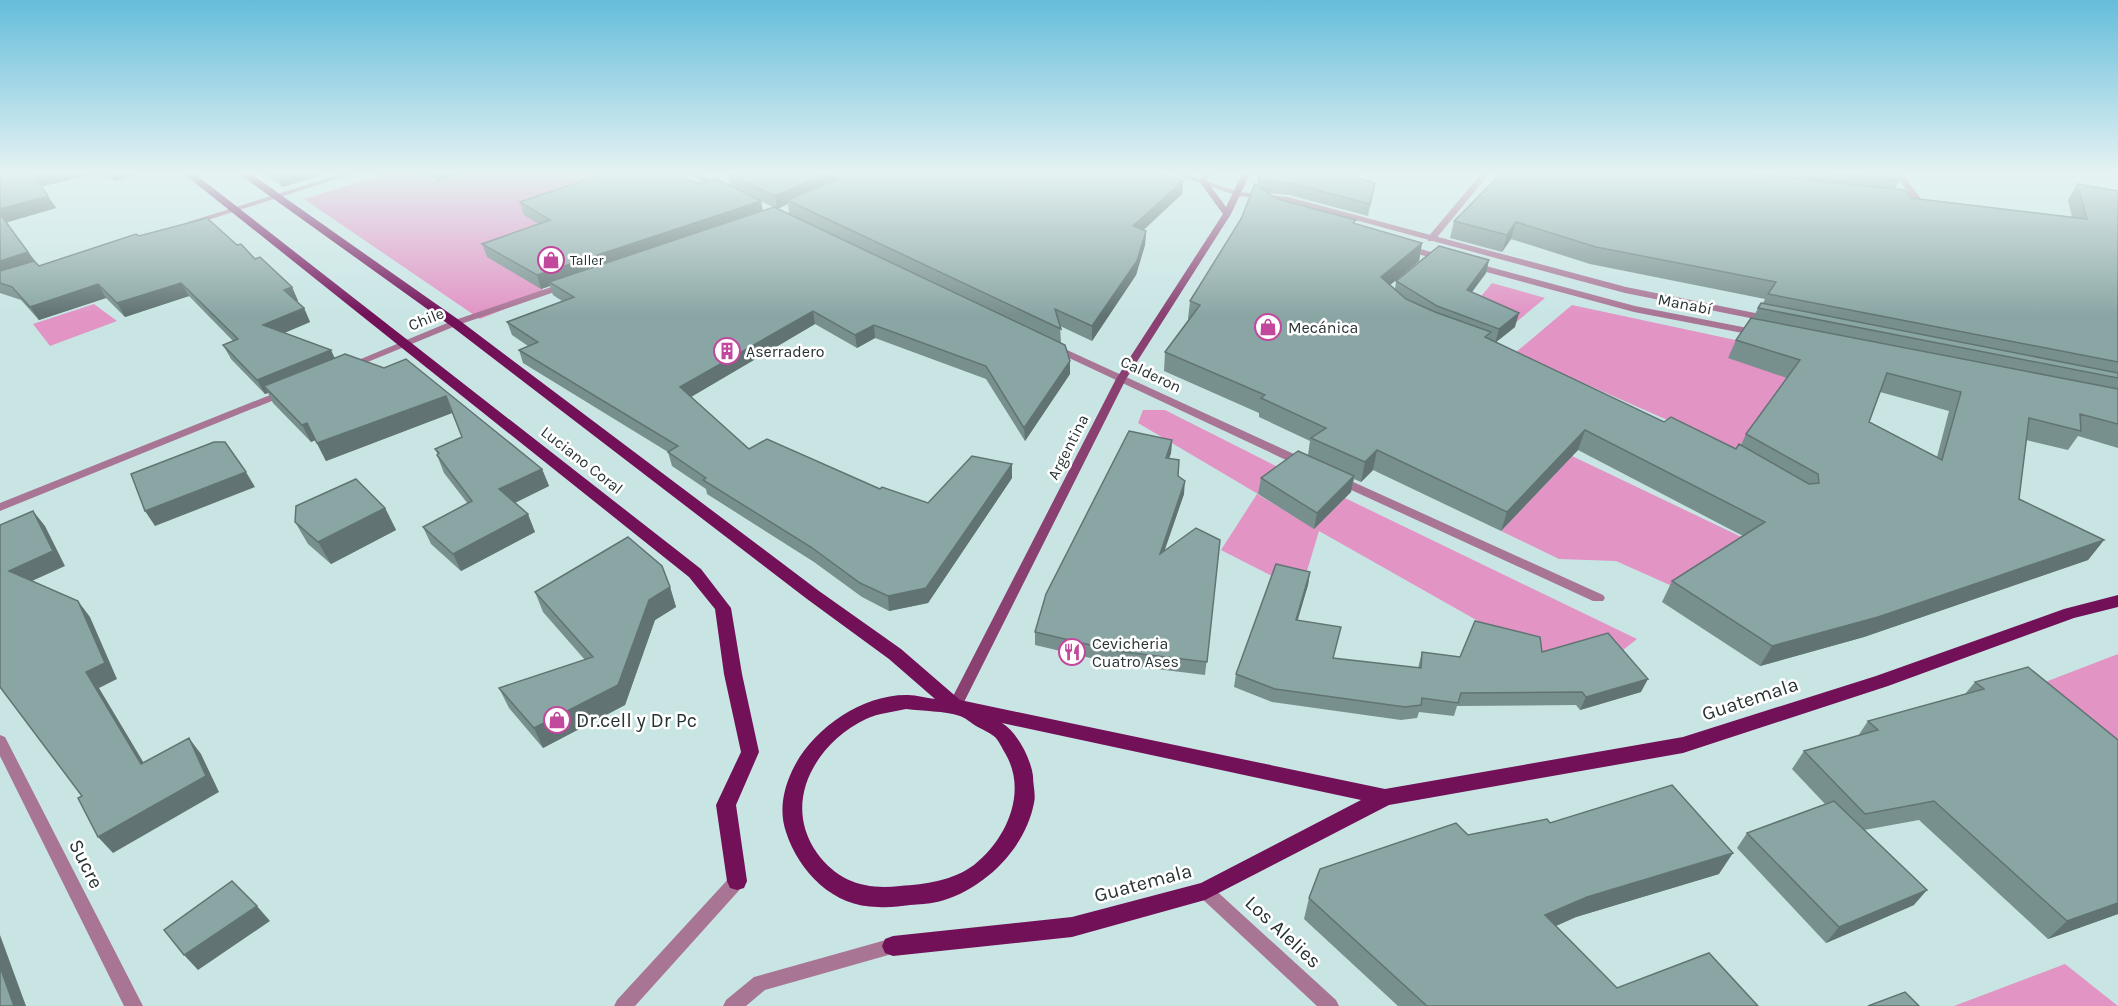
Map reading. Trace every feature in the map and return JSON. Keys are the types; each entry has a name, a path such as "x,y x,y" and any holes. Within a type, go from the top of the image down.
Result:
{"main road":[{"name":"Luciano Coral","path":"246,221 696,573 723,608 733,674 750,752 726,805 737,881"},
{"name":"Luciano Coral","path":"309,221 455,323 813,595 895,654 955,706"},
{"name":"Argentina","path":"955,706 1121,379 1223,221"},
{"name":"Guatemala","path":"893,946 1072,927 1205,891 1385,797 1683,746 1882,681 2070,613 2118,601"},
{"path":"931,702 955,706 995,726 1021,760 1026,781 1026,803 1020,826 1008,847 989,866 966,882 940,893 909,899 876,898 847,890 822,875 804,855 793,831 790,806 795,783 805,762 819,744 838,728 859,715 882,706 931,702"},
{"name":"Guatemala","path":"955,706 1385,797"}],"street":[{"path":"177,227 197,221"},
{"name":"Manabí","path":"1365,221 1625,290 1778,321"},
{"path":"1431,239 1446,221"},
{"name":"Manabí","path":"1389,243 1634,309 1773,336"},
{"path":"1420,265 1433,255"},
{"name":"Chile","path":"339,370 455,323 577,282"},
{"name":"Calderon","path":"1046,343 1598,598"},
{"path":"0,507 295,388"},
{"name":"Sucre","path":"0,741 134,1006"},
{"path":"623,1006 737,881"},
{"name":"Los Alelies","path":"1205,891 1330,1006"},
{"path":"732,1006 760,983 893,946"}],"shaded area":[{"path":"336,221 572,221 554,233 488,257 547,292 480,319"},
{"path":"1492,283 1545,298 1514,324 1474,305"},
{"path":"94,304 117,321 50,346 33,324"},
{"path":"1572,305 1740,341 1791,379 1738,451 1515,353"},
{"path":"1143,410 1165,410 1284,470 1258,494 1138,423"},
{"path":"1572,456 1754,543 1681,590 1616,561 1559,559 1501,531"},
{"path":"1257,494 1314,528 1345,498 1637,639 1613,658 1558,659 1524,647 1319,531 1303,584 1274,577 1221,550"},
{"path":"2118,654 2118,745 2040,684"},
{"path":"2065,964 2118,1006 1954,1006"}],"building":[{"path":"0,221 5,221 28,252 0,261"},
{"path":"196,221 210,221 237,245 241,244 255,259 260,257 292,287 284,290 304,308 263,325 331,350 257,380 223,345 238,339 181,283 117,303 98,284 30,307 12,287 0,283 0,271 34,261 39,266 136,234 139,236"},
{"path":"547,221 701,221 537,275 482,244"},
{"path":"732,221 803,221 1065,345 1070,361 1024,428 986,366 874,325 855,335 813,311 680,387 749,449 767,439 880,489 882,487 928,503 972,456 1012,464 926,588 888,596 860,583 811,547 703,480 706,478 668,452 678,446 519,350 538,342 507,322 574,297 549,282"},
{"path":"831,221 1139,221 1133,226 1146,231 1137,261 1092,326 1055,309 1061,329"},
{"path":"1240,221 1355,221 1353,223 1422,243 1381,277 1406,299 1491,332 1485,337 1664,422 1671,417 1736,449 1739,444 1809,484 1819,483 1818,474 1746,434 1800,360 1736,340 1751,318 2118,389 2118,424 2080,414 2081,431 2029,418 2019,499 2104,540 1878,617 1772,646 1672,581 1765,522 1585,430 1507,512 1377,450 1365,462 1311,438 1326,428 1261,398 1265,395 1165,352 1200,305 1190,301","holes":["1887,373 1961,392 1942,460 1869,422"]},
{"path":"1454,221 2118,221 2118,362 1768,294 1776,282 1596,247 1516,222 1507,235"},
{"path":"1439,246 1489,260 1467,290 1519,313 1499,329 1437,306 1396,281"},
{"path":"1761,303 2118,373 2118,378 1758,308"},
{"path":"345,354 384,368 406,359 542,469 499,489 528,514 453,554 423,527 472,501 437,455 439,453 435,449 462,437 446,396 317,443 307,423 302,425 264,386"},
{"path":"1129,431 1172,440 1166,458 1179,460 1178,476 1185,481 1160,554 1196,528 1220,540 1207,662 1116,651 1035,632 1046,594"},
{"path":"214,442 225,442 246,472 145,511 131,474"},
{"path":"1298,451 1354,476 1317,513 1261,478"},
{"path":"356,479 385,508 318,542 295,522 296,506"},
{"path":"33,511 53,551 9,571 78,601 105,663 86,672 141,764 189,738 206,776 98,837 78,798 82,796 0,687 0,525"},
{"path":"628,537 662,566 670,587 649,600 618,685 534,728 499,688 593,657 535,592"},
{"path":"1276,564 1310,572 1296,620 1341,627 1333,658 1421,668 1422,652 1460,657 1475,621 1540,637 1542,652 1608,633 1648,679 1586,697 1582,692 1461,693 1458,703 1422,698 1421,705 1405,707 1275,689 1236,674"},
{"path":"2028,667 2118,740 2118,903 2067,921 1934,801 1865,814 1804,751 1878,730 1868,721 1984,689 1975,682"},
{"path":"1672,785 1733,853 1587,897 1545,915 1617,988 1709,953 1758,1006 1427,1006 1309,898 1320,869 1456,823 1468,835 1547,819 1550,823"},
{"path":"1834,801 1927,890 1839,927 1747,833"},
{"path":"232,881 257,906 184,955 164,930"},
{"path":"0,967 14,1006 0,1006"},
{"path":"1905,992 1919,1006 1868,1006"}],"place":[{"name":"Taller","path":"551,260"},
{"name":"Mecánica","path":"1268,327"},
{"name":"Aserradero","path":"727,351"},
{"name":"Cevicheria Cuatro Ases","path":"1072,652"},
{"name":"Dr.cell y Dr Pc","path":"557,720"}]}
